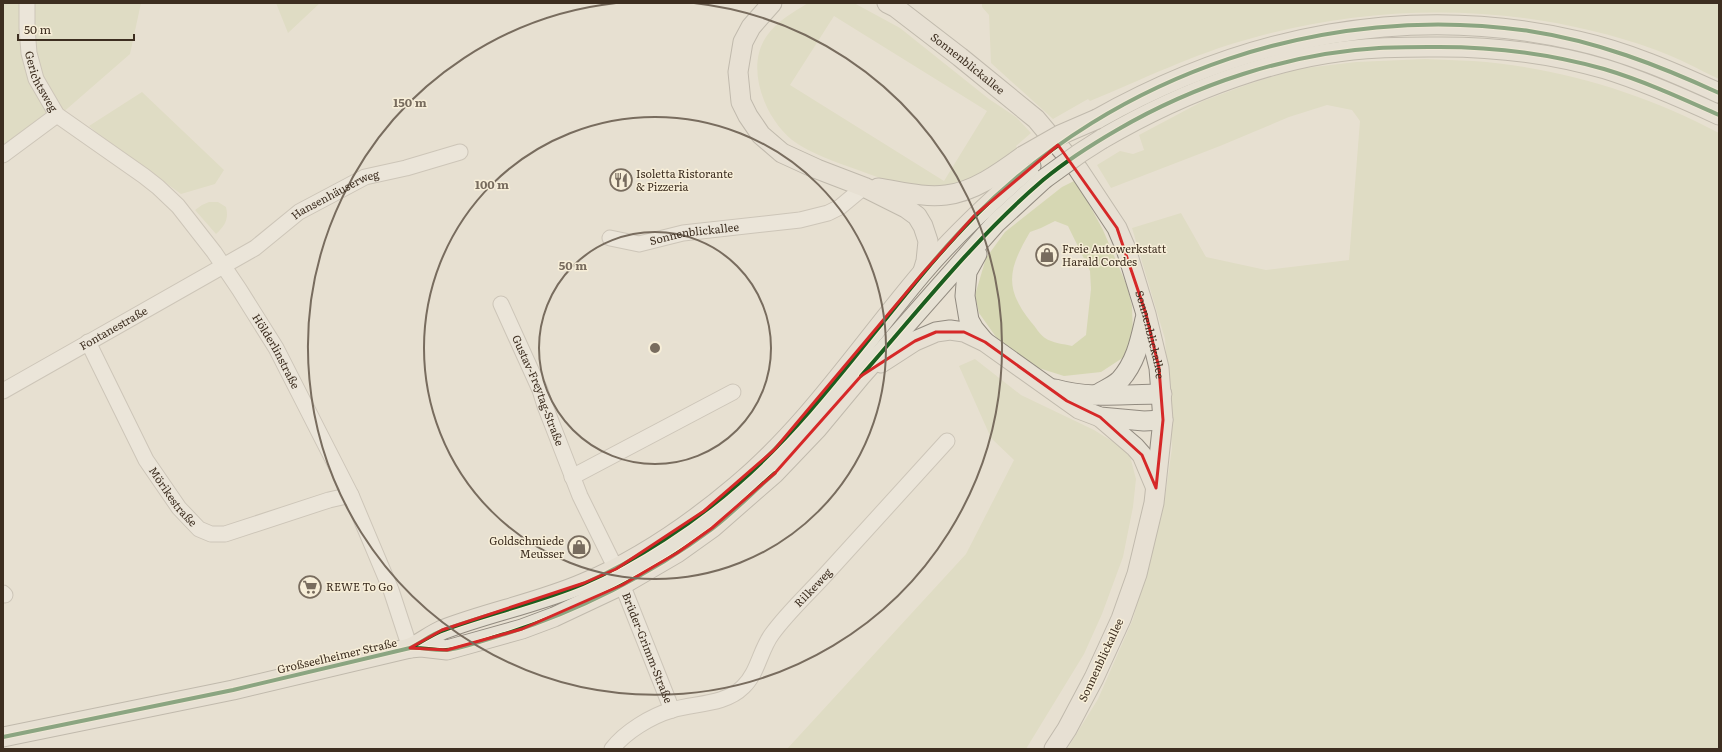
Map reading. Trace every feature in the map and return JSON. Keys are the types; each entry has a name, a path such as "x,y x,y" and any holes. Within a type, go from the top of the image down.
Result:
{"main road":[{"path":"772,3 751,27 743,42 738,72 741,102 748,116 761,135 782,153 817,169 864,187 906,208 917,216 923,226 928,241 926,261 922,274"},
{"name":"Sonnenblickallee","path":"887,3 983,75 1032,115 1078,169 1117,228 1126,249 1146,314 1159,368 1163,420 1156,488 1154,503 1137,574 1121,619 1094,678 1067,729 1054,749"},
{"path":"864,187 932,195 946,195 977,184 1027,161 1124,103 1184,76 1259,49 1284,42 1334,32 1408,25 1458,24 1530,31 1579,41 1646,61 1719,92"},
{"path":"985,342 974,329 969,320 965,296 965,281 970,265 996,223 1044,179 1102,139 1165,105 1211,85 1260,69 1315,56 1379,48 1491,48 1553,57 1604,69 1665,90 1719,115"},
{"path":"619,577 670,535 704,512 737,485 774,450 809,412 922,274 974,216 1027,161"},
{"name":"Großseelheimer Straße","path":"3,737 233,690 410,648 421,647 447,650 496,637 554,617 619,577 677,553 712,528 775,473 817,429 861,376 996,223"},
{"path":"1095,396 1119,381 1135,358 1146,314"},
{"path":"861,376 915,341 936,332 950,330 964,332 985,342 1079,409 1100,417 1144,421 1163,420"},
{"path":"1050,388 1069,393 1095,396 1162,394"},
{"path":"1100,417 1135,447 1142,456 1156,488"}],"street":[{"name":"Gerichtsweg","path":"3,155 58,115 36,79 29,53 27,3"},
{"name":"Hölderlinstraße","path":"58,115 158,187 182,211 223,265 276,348 352,495 391,590 410,648"},
{"name":"Hansenhäuserweg","path":"223,265 255,248 298,212 365,177 406,168 460,152"},
{"name":"Sonnenblickallee","path":"610,238 639,244 683,233 800,220 828,213 840,207 864,187"},
{"name":"Fontanestraße","path":"3,391 223,265"},
{"name":"Gustav-Freytag-Straße","path":"501,304 540,390 580,496 619,577"},
{"name":"Mörikestraße","path":"88,342 146,460 179,508 199,529 211,534 225,534 329,500 352,495"},
{"path":"572,477 733,392"},
{"name":"Rilkeweg","path":"672,710 717,700 732,694 743,687 751,676 772,635 947,441"},
{"name":"Brüder-Grimm-Straße","path":"612,749 617,742 638,727 672,710 619,577"}],"highlighted area":[{"path":"1058,145 1117,228 1146,314 1159,368 1163,420 1156,488 1142,455 1100,417 1067,401 985,342 964,332 936,332 915,341 861,376 775,473 712,528 677,553 622,585 522,629 447,650 410,648 442,630 584,583 616,569 704,511 774,450 922,274 974,216"}],"green space":[{"path":"3,3 141,3 130,54 60,115 3,152"},
{"path":"276,3 320,3 288,33"},
{"path":"808,3 854,3 900,28 989,99 1016,117 1031,133 1016,146 1017,148 1009,155 983,173 964,182 932,188 911,186 889,181 832,161 799,145 782,131 766,106 761,92 757,63 760,49 770,31 780,22","holes":["834,16 987,111 944,181 790,85"]},
{"path":"982,3 1719,3 1719,79 1656,50 1606,34 1556,23 1505,16 1453,13 1402,13 1350,18 1299,27 1229,45 1169,67 1090,101 1088,99 1053,119 991,63 989,15 982,7"},
{"path":"1425,59 1505,64 1537,69 1600,84 1661,106 1719,133 1719,749 1067,749 1098,699 1133,619 1165,497 1172,448 1165,339 1132,228 1181,213 1206,257 1266,270 1349,260 1360,121 1352,110 1327,105 1289,117 1220,146 1111,188 1097,165 1120,151 1133,154 1144,150 1139,135 1203,101 1246,85 1297,69 1356,62"},
{"path":"142,92 224,170 215,184 181,194 89,126"},
{"path":"1076,180 1103,230 1127,286 1132,306 1133,336 1124,357 1101,372 1064,376 1026,364 996,337 979,313 975,295 986,258 1005,232 1062,187","holes":["1055,221 1068,226 1090,271 1091,289 1086,335 1072,346 1051,341 1041,335 1022,310 1016,298 1012,277 1017,256 1030,232"]},
{"path":"209,202 218,202 226,207 226,222 216,234 195,210"},
{"path":"975,359 1021,395 1094,430 1115,443 1130,456 1136,479 1133,507 1123,557 1102,614 1084,654 1026,749 787,749 966,554 1014,460 991,438 959,366"}],"cycle path":[{"path":"410,648 444,630 549,597 603,575 664,540 703,512 738,484 770,454 801,421 830,388 914,284 973,218 1030,167 1092,123 1158,87 1228,59 1302,39 1377,27 1453,25 1529,31 1578,41 1626,55 1719,93"},
{"path":"861,376 971,250 1018,202 1043,180 1098,141 1147,114 1178,99 1243,74 1277,64 1345,51 1404,47 1495,49 1583,63 1604,69 1648,84 1719,115"},
{"path":"3,737 233,690 410,648 442,650 459,648 532,625 559,615 613,590 689,546 728,516 775,473"}],"place":[{"name":"Isoletta Ristorante & Pizzeria","path":"621,180"},
{"name":"Freie Autowerkstatt Harald Cordes","path":"1047,255"},
{"name":"Goldschmiede Meusser","path":"579,547"},
{"name":"REWE To Go","path":"310,587"}]}
